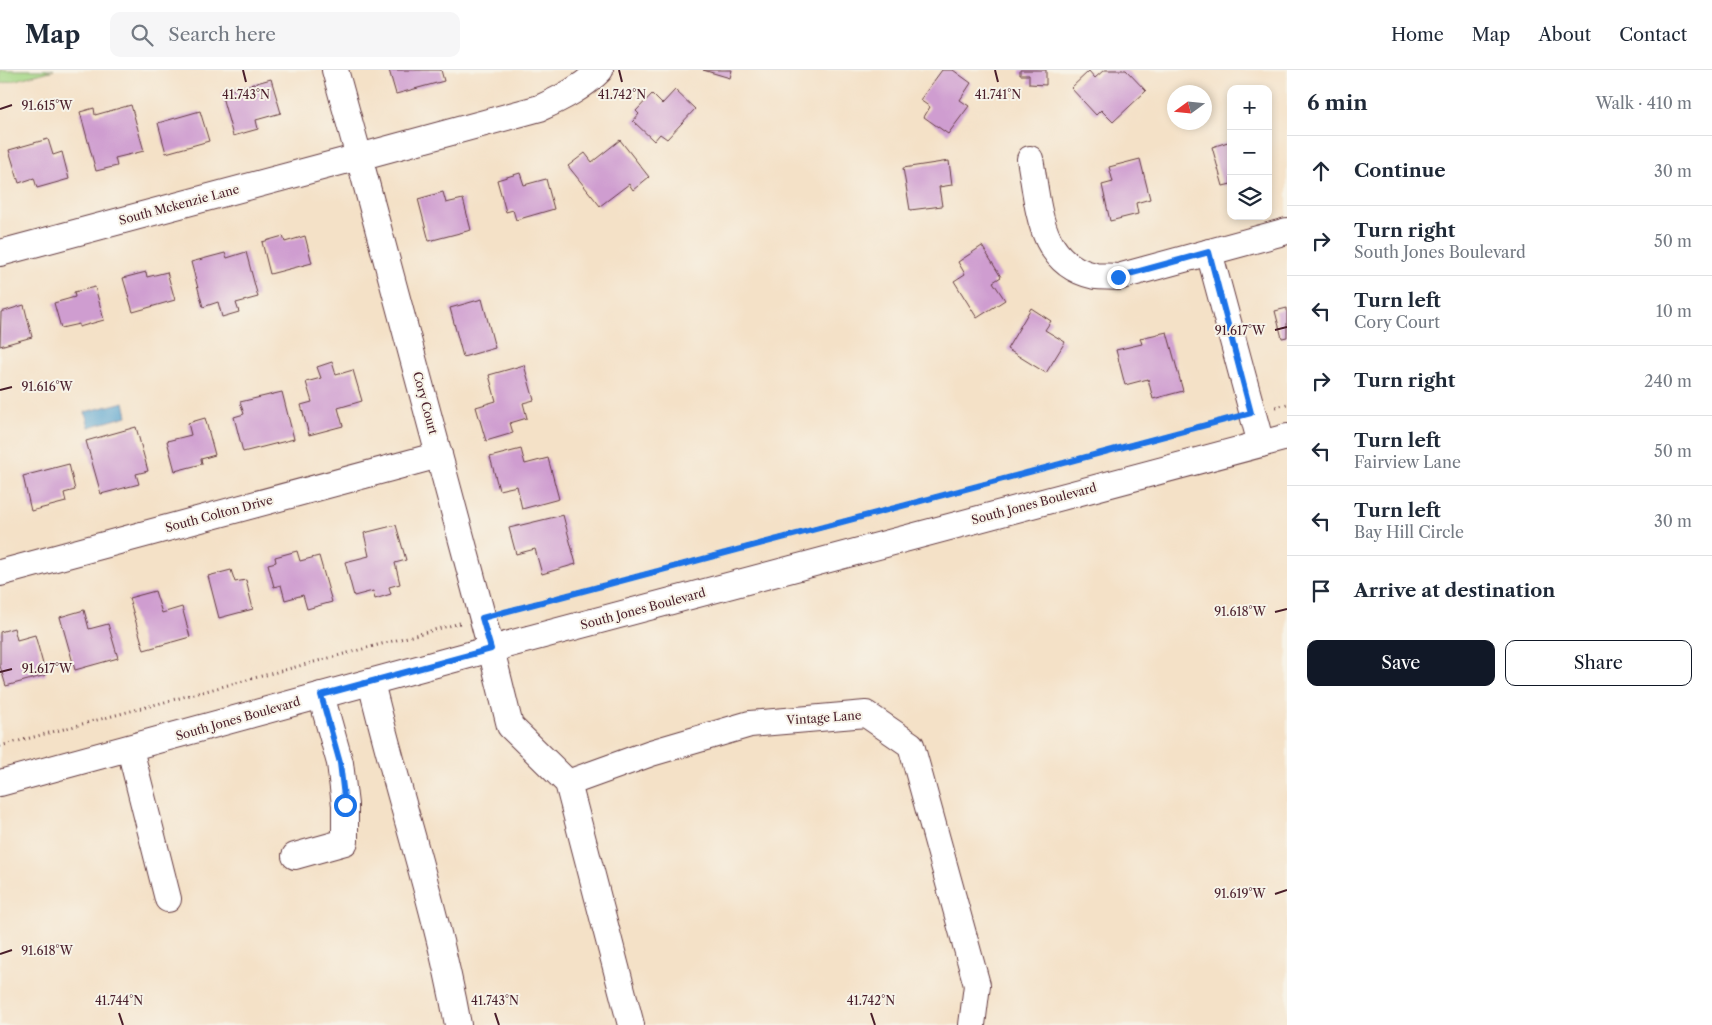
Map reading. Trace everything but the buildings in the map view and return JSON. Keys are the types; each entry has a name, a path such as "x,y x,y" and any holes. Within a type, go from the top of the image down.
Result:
{"street":[{"name":"Cory Court","path":"335,70 491,649"},
{"path":"359,158 540,108 567,96 600,70"},
{"name":"South Mckenzie Lane","path":"0,253 359,158"},
{"path":"1030,159 1042,227 1048,240 1061,260 1077,270 1096,276 1118,277 1287,231"},
{"path":"1209,252 1251,413 1261,444"},
{"name":"South Jones Boulevard","path":"0,783 491,649 1287,437"},
{"name":"South Colton Drive","path":"0,572 439,455"},
{"path":"491,649 510,726 568,783 631,1025"},
{"path":"371,682 386,745 424,881 458,1025"},
{"path":"295,856 345,842 345,805 340,763 321,695"},
{"name":"Vintage Lane","path":"568,783 651,753 750,724 866,714 911,745 977,985 972,1025"},
{"path":"130,749 168,899"}],"path":[{"path":"0,746 1287,404"}],"green space":[{"path":"0,70 54,70 0,84"}],"water":[{"path":"124,402 127,416 89,427 85,412"}],"route":[{"path":"345,805 340,763 321,695 491,649 482,618 1251,413 1209,252 1118,277"}]}
